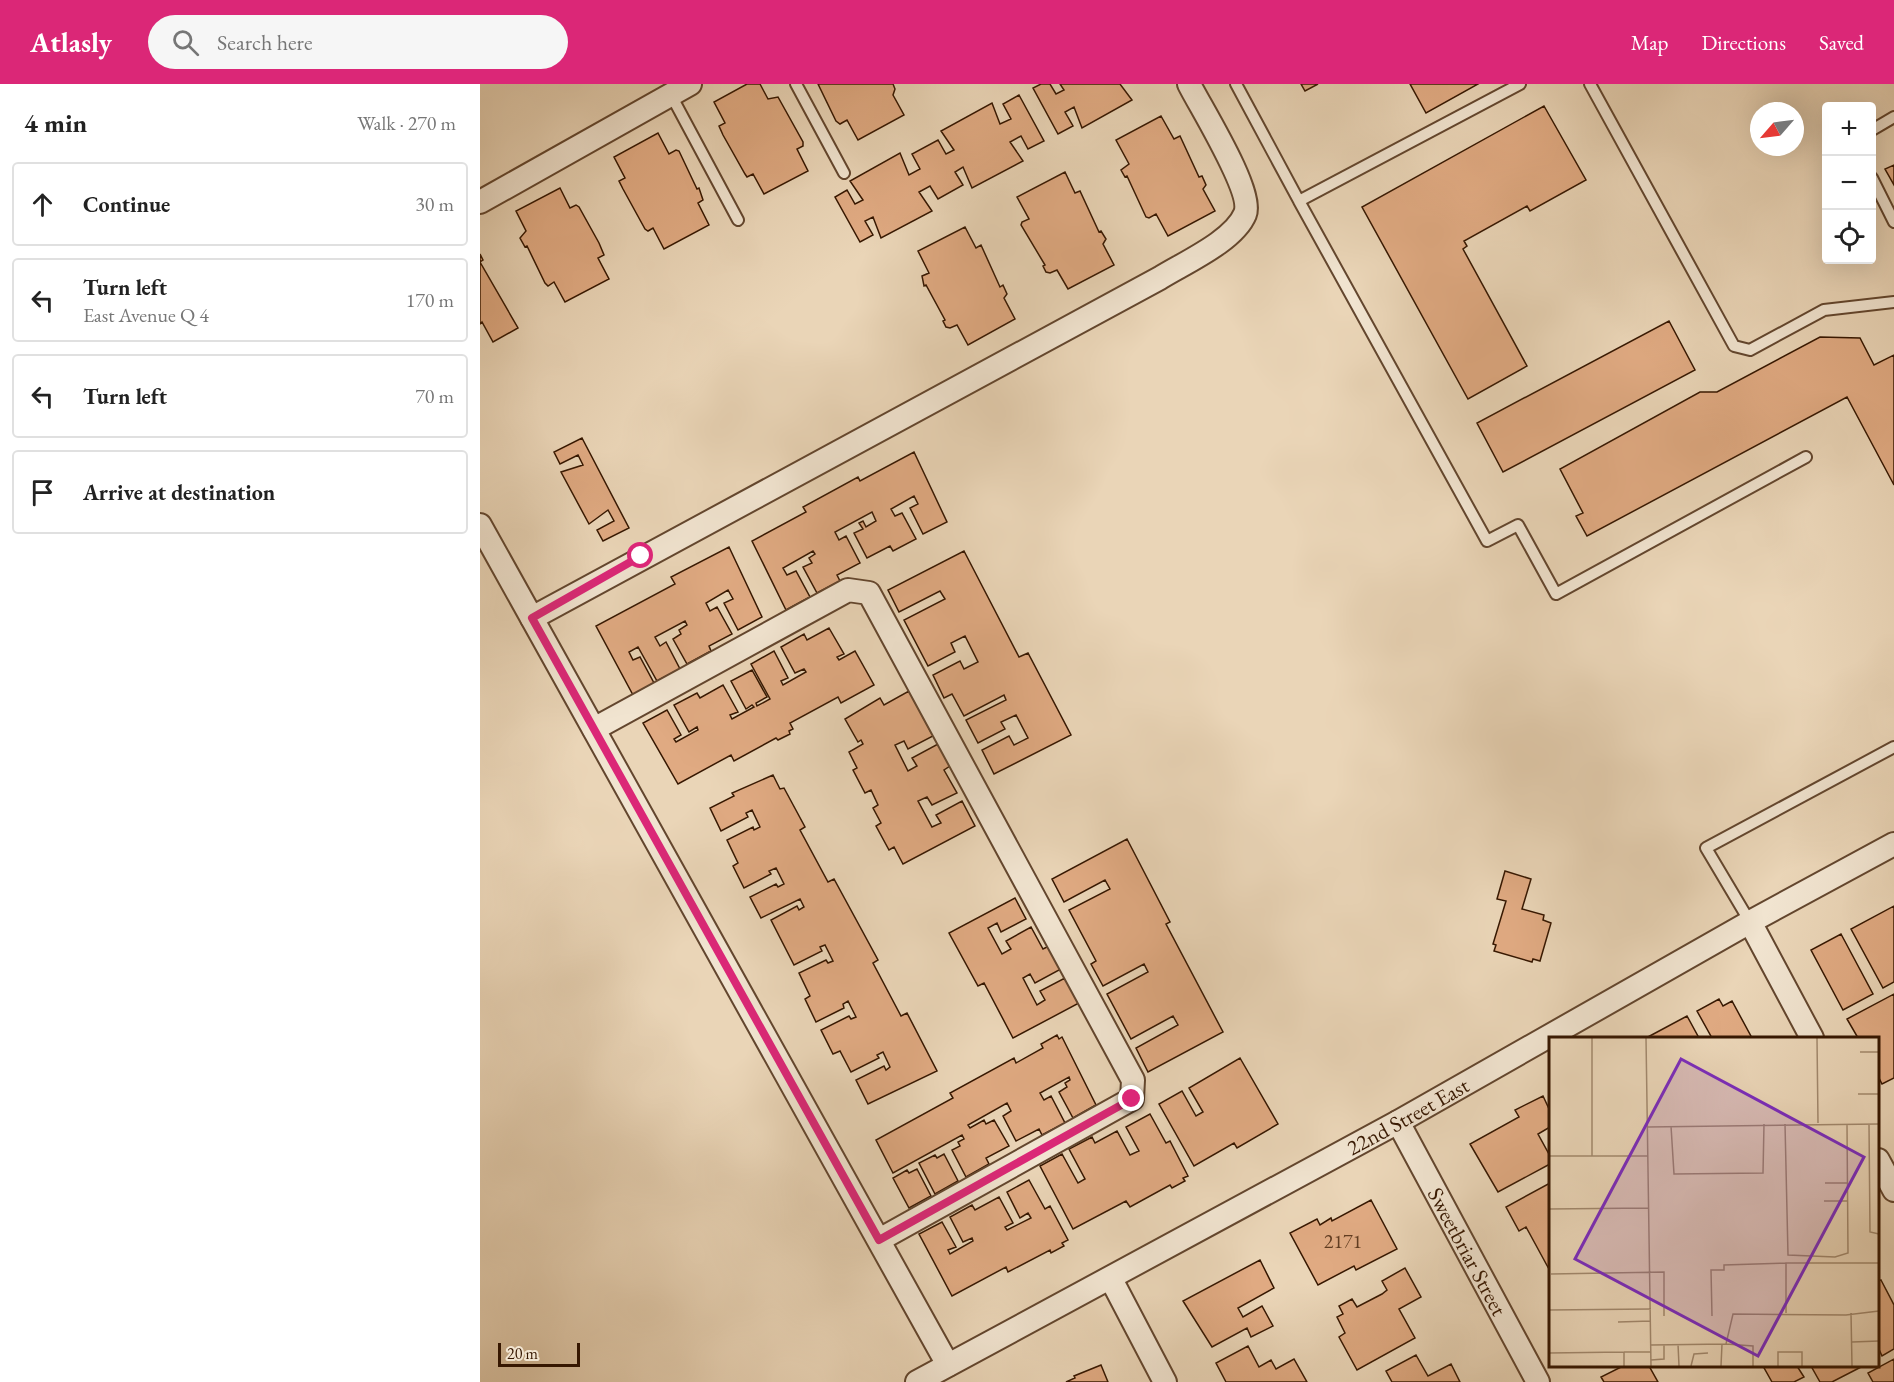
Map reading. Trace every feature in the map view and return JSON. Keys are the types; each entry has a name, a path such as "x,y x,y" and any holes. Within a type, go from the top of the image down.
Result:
{"street":[{"path":"532,618 641,556 1160,278 1223,240 1245,216 1247,206 1242,184 1189,84"},
{"path":"480,202 681,89"},
{"path":"480,525 948,1365"},
{"path":"594,729 848,590 869,593 1133,1080 1132,1099 879,1240"},
{"name":"22nd Street East","path":"917,1382 1398,1122 1750,922 1894,844"},
{"path":"1750,922 1811,1037"},
{"name":"Sweetbriar Street","path":"1398,1122 1538,1382"},
{"path":"1879,1162 1894,1190"},
{"path":"1111,1279 1165,1382"}],"lane":[{"path":"796,84 844,173"},
{"path":"1236,84 1487,541 1518,525 1556,594 1806,457"},
{"path":"1299,201 1520,84"},
{"path":"1590,84 1734,346 1749,350 1824,310 1894,302"},
{"path":"681,89 738,220"},
{"path":"1876,127 1894,117"},
{"path":"1876,186 1894,222"},
{"path":"1750,922 1706,848 1894,747"}],"building":[{"path":"747,84 760,84 768,99 778,97 803,142 803,146 797,149 808,171 764,194 753,174 747,177 723,135 719,126 725,123 714,102"},
{"path":"818,84 893,84 895,89 893,95 904,115 858,140 847,120 840,124 836,121"},
{"path":"1041,84 1050,84 1056,94 1064,90 1060,84 1120,84 1132,100 1082,128 1074,107 1065,112 1073,126 1058,134 1033,88"},
{"path":"1301,84 1318,84 1305,91"},
{"path":"1410,84 1478,84 1426,113"},
{"path":"1019,95 1044,141 1028,149 1021,136 1010,142 1023,161 972,188 963,167 955,172 963,185 938,199 930,186 919,192 932,211 881,238 873,217 865,221 873,235 860,242 835,197 847,190 855,204 863,200 850,181 900,153 909,175 920,169 912,154 938,140 946,154 954,150 941,131 992,103 1000,124 1011,119 1003,104"},
{"path":"1544,106 1586,180 1530,211 1527,206 1464,241 1467,246 1463,249 1527,366 1468,399 1362,207"},
{"path":"1161,116 1174,139 1180,136 1199,177 1202,176 1206,185 1203,189 1215,211 1168,236 1156,214 1149,218 1146,217 1127,176 1125,177 1121,170 1129,164 1116,140"},
{"path":"658,133 669,154 676,150 679,151 697,189 699,188 703,200 698,203 709,225 664,249 653,228 648,231 645,229 623,189 619,181 625,178 614,157"},
{"path":"1894,165 1894,185 1885,169"},
{"path":"1065,172 1075,193 1080,191 1099,232 1101,231 1106,239 1103,244 1114,265 1068,289 1057,270 1046,272 1043,266 1045,265 1021,225 1029,219 1017,197"},
{"path":"560,188 570,208 576,205 579,207 599,243 604,255 598,258 609,279 565,302 554,282 548,286 545,283 527,246 525,247 520,238 526,231 516,211"},
{"path":"965,227 976,248 981,245 1000,287 1003,285 1007,294 1004,298 1015,319 968,345 957,325 946,327 943,321 945,320 926,285 924,286 922,276 929,273 918,251"},
{"path":"480,262 518,328 493,342 482,322 480,324"},
{"path":"1669,321 1695,370 1503,472 1477,423"},
{"path":"1820,337 1860,338 1874,365 1894,355 1894,485 1847,397 1587,536 1576,516 1583,513 1560,469 1700,392 1717,392"},
{"path":"582,438 629,528 603,541 597,530 614,521 608,510 589,524 561,472 583,465 578,455 560,464 554,452"},
{"path":"914,452 947,522 923,534 910,508 918,504 914,496 891,509 895,516 902,513 916,539 893,551 890,546 867,558 854,533 863,529 859,523 863,521 866,527 876,521 872,512 835,532 839,540 846,536 860,563 837,575 840,581 817,593 803,567 812,563 809,558 815,554 813,551 783,568 787,575 796,571 810,597 786,610 752,541 806,512 803,507 858,477 860,481"},
{"path":"729,547 762,617 738,630 724,603 733,599 728,590 706,603 710,611 717,607 732,634 709,646 711,651 687,664 673,639 681,634 679,630 687,625 685,621 655,637 660,646 666,642 680,669 657,681 638,647 629,652 633,660 640,657 654,683 633,695 596,626 675,584 671,577"},
{"path":"964,551 1019,657 1028,653 1071,735 994,774 982,750 1009,736 1014,745 1028,738 1016,715 1001,722 1005,729 978,743 966,720 1006,700 1004,695 964,716 952,694 944,698 933,675 960,661 964,669 978,662 965,636 951,643 955,652 928,666 904,620 945,599 940,591 899,612 888,590"},
{"path":"829,628 844,654 837,657 839,660 855,651 874,685 841,703 838,697 790,723 793,729 789,731 790,734 778,740 776,738 734,761 731,755 678,784 643,723 667,710 681,735 674,739 676,742 698,730 697,727 689,732 674,705 697,693 700,698 723,685 738,712 730,715 732,719 754,707 752,705 746,709 731,681 752,670 767,697 756,703 757,706 770,699 751,664 774,651 788,678 781,681 783,685 806,672 804,669 795,673 781,647 804,634 807,640"},
{"path":"909,691 933,736 908,749 904,741 895,745 908,771 917,766 912,758 938,744 950,766 944,770 957,793 932,805 927,797 918,801 932,827 941,823 936,815 962,801 975,826 903,864 894,847 889,850 876,826 881,823 873,808 878,805 871,790 865,793 853,770 857,768 849,752 863,744 861,740 858,742 845,719 880,698 884,705"},
{"path":"773,775 780,789 784,788 805,827 800,830 828,882 834,879 878,960 873,963 901,1016 907,1013 937,1071 868,1104 856,1080 884,1066 886,1070 890,1067 883,1052 877,1055 879,1058 851,1072 840,1051 833,1054 821,1030 849,1016 851,1019 856,1017 848,1001 843,1004 844,1008 816,1022 805,999 810,996 799,973 826,960 828,963 833,961 825,945 820,947 822,951 794,965 771,920 797,906 799,910 804,907 800,899 761,918 750,897 776,884 778,887 784,884 776,868 769,871 771,874 744,888 733,866 738,863 727,840 753,827 754,830 760,827 752,810 746,813 748,817 721,831 710,808 734,796 732,793"},
{"path":"1127,839 1170,922 1166,924 1223,1032 1148,1072 1136,1048 1178,1025 1173,1016 1131,1039 1107,994 1148,972 1144,964 1103,986 1091,964 1096,961 1069,910 1110,889 1105,880 1064,902 1052,879"},
{"path":"1505,871 1531,879 1522,909 1544,915 1543,920 1551,923 1540,961 1533,959 1532,962 1494,951 1496,945 1493,944 1506,901 1497,899"},
{"path":"1015,898 1026,919 1001,932 997,923 988,928 1002,954 1011,949 1006,941 1031,927 1043,949 1049,946 1061,969 1035,983 1030,974 1023,978 1037,1005 1045,1000 1040,991 1065,978 1079,1003 1013,1038 984,983 978,986 949,933"},
{"path":"1894,906 1894,982 1883,988 1851,929"},
{"path":"1841,934 1873,994 1843,1010 1811,950"},
{"path":"1894,994 1894,1078 1882,1084 1879,1078 1879,1037 1857,1037 1847,1019"},
{"path":"1719,999 1723,1006 1732,1001 1751,1037 1711,1037 1697,1011"},
{"path":"1687,1016 1698,1037 1648,1037"},
{"path":"1057,1035 1059,1039 1062,1037 1096,1105 1073,1118 1059,1092 1067,1087 1065,1083 1070,1080 1069,1077 1040,1093 1044,1100 1051,1096 1065,1123 1042,1135 1039,1129 1016,1141 1003,1116 1011,1111 1007,1103 968,1125 970,1128 984,1120 986,1124 994,1120 1009,1146 986,1158 989,1164 966,1177 952,1150 960,1146 958,1142 964,1139 962,1135 893,1173 876,1140 953,1098 950,1093 1014,1058 1016,1063 1043,1048 1041,1044"},
{"path":"1240,1058 1278,1124 1237,1148 1234,1143 1194,1166 1159,1104 1182,1091 1196,1116 1203,1112 1189,1088"},
{"path":"1543,1096 1549,1109 1549,1128 1538,1134 1549,1154 1549,1165 1498,1192 1470,1144 1519,1117 1515,1110"},
{"path":"1150,1114 1166,1143 1170,1141 1188,1176 1183,1178 1185,1181 1172,1188 1170,1185 1130,1207 1126,1201 1073,1229 1040,1166 1062,1154 1078,1183 1085,1179 1069,1149 1092,1137 1095,1143 1117,1131 1130,1155 1139,1151 1126,1127"},
{"path":"944,1154 958,1181 935,1194 919,1163 935,1155 937,1158"},
{"path":"917,1169 931,1196 909,1208 893,1178 907,1170 909,1173"},
{"path":"1029,1180 1045,1209 1050,1206 1068,1240 1062,1243 1064,1246 1051,1253 1050,1250 1008,1272 1006,1267 952,1296 919,1234 942,1222 956,1247 948,1250 950,1254 973,1241 972,1238 963,1242 950,1217 972,1205 975,1210 999,1197 1013,1223 1005,1227 1007,1230 1031,1218 1028,1213 1020,1218 1007,1192"},
{"path":"1549,1184 1549,1269 1526,1227 1519,1231 1506,1207"},
{"path":"1371,1200 1397,1249 1356,1270 1354,1266 1318,1285 1290,1233 1317,1219 1320,1225 1331,1218 1332,1221"},
{"path":"1260,1260 1274,1288 1238,1308 1243,1317 1262,1306 1273,1326 1251,1337 1247,1328 1212,1347 1183,1301"},
{"path":"1405,1268 1421,1297 1399,1309 1415,1338 1357,1370 1339,1337 1345,1333 1337,1317 1343,1314 1339,1306 1352,1299 1357,1307 1382,1294 1387,1290 1382,1281"},
{"path":"1881,1280 1894,1305 1894,1349 1882,1356 1879,1349 1879,1281"},
{"path":"1248,1346 1259,1367 1271,1360 1276,1369 1294,1359 1307,1382 1226,1382 1216,1363"},
{"path":"1416,1355 1428,1376 1451,1364 1460,1382 1392,1382 1386,1371"},
{"path":"1894,1359 1894,1382 1873,1382 1868,1373"},
{"path":"1101,1365 1108,1382 1066,1382 1075,1378 1074,1376"},
{"path":"1621,1367 1650,1367 1658,1382 1604,1382 1601,1377"},
{"path":"1764,1367 1798,1367 1804,1377 1794,1382 1772,1382"},
{"path":"1812,1367 1861,1367 1832,1382 1820,1382"}],"route":[{"path":"641,556 532,618 879,1240 1132,1099"}]}
